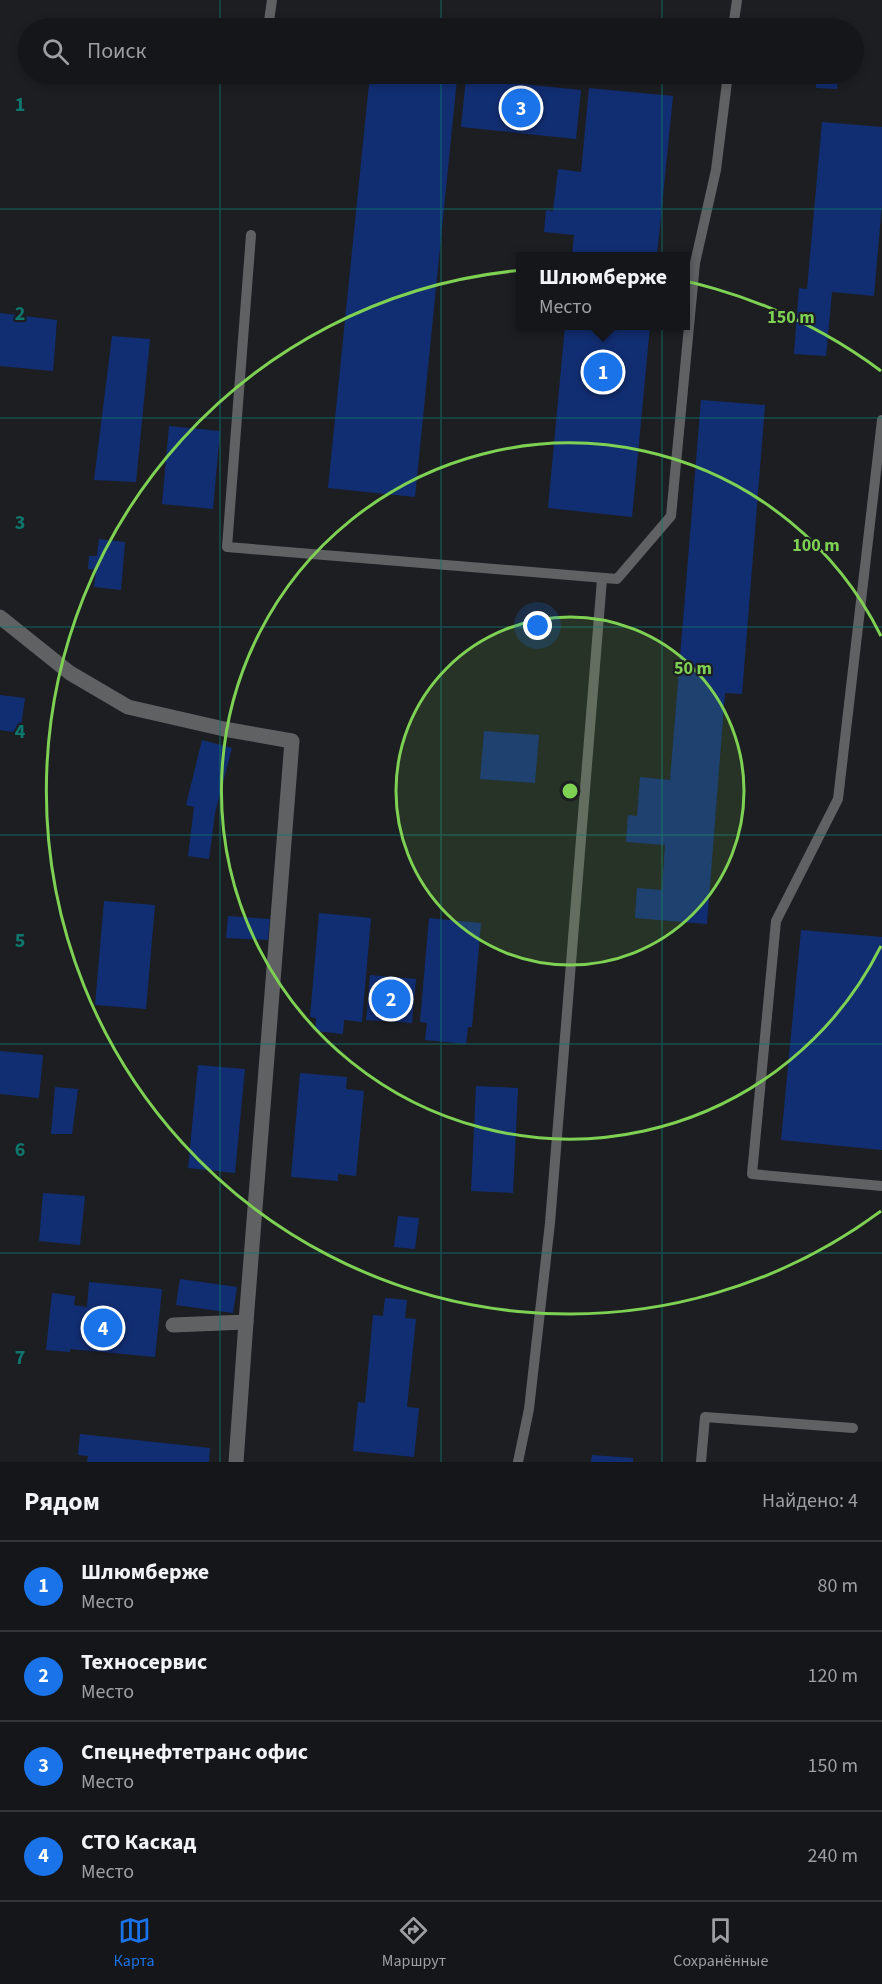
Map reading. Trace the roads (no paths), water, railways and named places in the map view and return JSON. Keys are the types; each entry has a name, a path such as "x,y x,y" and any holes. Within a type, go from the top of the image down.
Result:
{"street":[{"path":"0,617 70,673 128,707 224,729 292,741 236,1462"},
{"path":"173,1325 246,1322"}],"lane":[{"path":"269,18 272,0"},
{"path":"735,18 737,0"},
{"path":"690,316 695,263 716,170 727,84"},
{"path":"251,235 228,547 618,579 671,516 689,330"},
{"path":"882,420 838,799 776,921 752,1174 882,1186"},
{"path":"518,1462 529,1409 550,1223 602,579"},
{"path":"701,1462 705,1417 853,1428"}],"place":[{"name":"Спецнефтетранс офис","path":"521,108"},
{"name":"Шлюмберже","path":"603,372"},
{"name":"Техносервис","path":"391,999"},
{"name":"СТО Каскад","path":"103,1328"}]}
